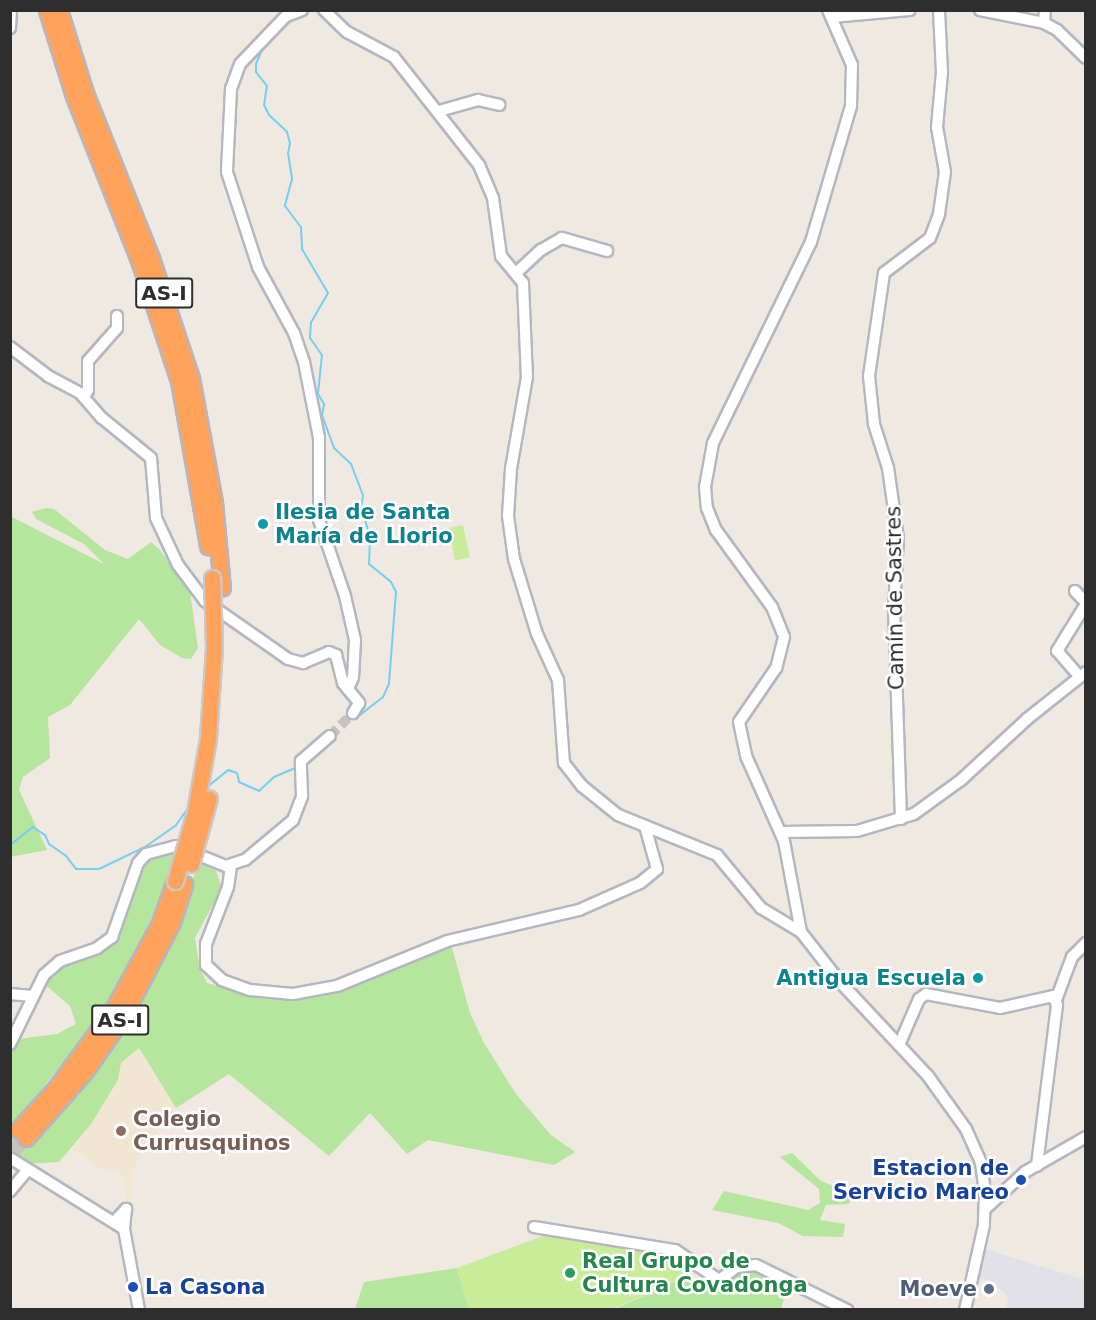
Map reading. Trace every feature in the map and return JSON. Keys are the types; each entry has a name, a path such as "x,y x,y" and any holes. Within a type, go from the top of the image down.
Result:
{"highway":[{"name":"AS-I","path":"47,10 74,96 140,263 179,381 204,504 217,583"},
{"name":"AS-I","path":"22,1134 113,1010 180,882 208,738 217,583 214,502 191,378 151,258 85,93 59,10"}],"street":[{"path":"10,28 11,10"},
{"path":"324,10 347,32 394,57 439,111 486,178 495,206 501,256 516,273 525,291 528,347 508,503 512,550 537,634 556,673 564,763 582,786 618,815 717,855 761,909 801,932"},
{"path":"909,10 830,14 852,65 854,89 845,128 811,242 712,443 705,487 707,508 717,530 772,607 784,637 776,668 739,722 746,756 781,832 801,932 819,959 928,1076 966,1129 981,1163 986,1208 965,1310"},
{"name":"Camín de Sastres","path":"901,819 894,609 898,538 888,468 874,424 869,376 884,273 930,238 939,214 945,172 937,127 942,72 939,10"},
{"path":"980,10 1044,23 1057,30 1086,58"},
{"path":"1044,23 1045,10"},
{"path":"297,12 240,64 231,89 227,172 258,267 290,324 303,362 319,438 319,520 345,596 355,640 353,676 348,689"},
{"path":"439,111 478,100 499,105"},
{"path":"516,273 541,250 562,238 607,251"},
{"path":"84,397 88,390 88,361 117,328 117,316"},
{"path":"10,347 84,397 106,423 151,458 156,518 178,565 205,601 263,645 296,662 308,663 333,653 348,689 359,703 353,713"},
{"path":"781,832 857,831 901,819 961,780 1082,674 1057,651 1086,604 1075,591"},
{"path":"10,1044 27,994 44,975 60,960 97,948 112,937 138,863 146,854 176,846 231,866 245,860 293,820 302,796 301,767 304,756 330,736"},
{"path":"231,866 228,887 204,951 209,971 222,981 269,994 313,992 370,974 447,941 579,910 649,878 658,863 645,826"},
{"path":"1037,1166 1056,1000 1072,957 1086,943"},
{"path":"10,994 27,994"},
{"path":"899,1045 919,999 926,994 1000,1008 1045,995 1056,1000"},
{"path":"986,1208 1037,1166 1086,1137"},
{"path":"10,1158 20,1167 124,1229"},
{"path":"10,1191 20,1167"},
{"path":"114,1222 126,1209 124,1229 139,1310"},
{"path":"534,1227 675,1250 719,1280 737,1267 756,1265 847,1310"}],"shaded area":[{"name":"Colegio Currusquinos","path":"138,1049 176,1108 141,1152 133,1171 131,1199 126,1201 123,1173 102,1169 72,1149 118,1080 122,1063"},
{"path":"985,1249 1085,1280 1085,1309 1006,1309 1008,1297 992,1281 979,1278"}],"green space":[{"path":"46,508 54,509 105,550 128,559 151,542 159,549 190,592 198,648 191,659 182,658 160,645 139,619 70,705 48,717 50,758 23,777 19,790 47,850 10,857 10,516 104,564 84,544 36,519 32,512"},
{"path":"463,525 470,557 455,560 448,528"},
{"path":"168,850 176,853 159,902 133,956 98,1018 14,1125 29,1143 119,1037 141,1002 165,953 201,857 214,866 222,888 195,938 200,969 207,983 263,999 295,999 337,990 451,944 470,1013 484,1043 516,1094 551,1135 575,1152 554,1165 428,1140 407,1154 370,1113 329,1156 229,1074 176,1108 139,1048 121,1063 118,1080 91,1124 59,1162 25,1164 11,1148 10,1053 18,1039 57,1034 76,1024 70,1006 43,983 60,965 112,947 139,869 150,855"},
{"path":"792,1153 821,1181 852,1193 849,1204 826,1205 820,1220 845,1224 843,1237 803,1236 778,1223 712,1210 724,1191 808,1210 820,1203 819,1189 780,1157"},
{"name":"Real Grupo de Cultura Covadonga","path":"553,1232 677,1255 683,1278 613,1309 469,1310 457,1268"},
{"path":"457,1268 469,1309 355,1309 364,1282"},
{"path":"742,1269 759,1270 788,1282 781,1309 615,1309 683,1278 718,1282"}],"waterway":[{"path":"263,48 256,64 256,72 267,86 264,105 269,115 287,132 290,143 288,153 292,179 285,206 301,227 302,249 328,293 311,322 310,338 322,355 318,394 324,404 322,415 334,448 351,464 363,496 361,507 370,537 369,564 391,582 396,592 389,684 383,697 356,718"},
{"path":"323,749 334,739"},
{"path":"306,765 314,757"},
{"path":"206,788 228,770 237,773 239,782 259,791 274,777 297,767"},
{"path":"10,845 33,827 45,835 49,844 66,856 76,869 99,869 145,847 176,825 189,807"}],"tunnel":[{"path":"330,736 353,713"},
{"path":"10,1153 26,1138"}],"place":[{"name":"Ilesia de Santa María de Llorio","path":"263,524"},
{"name":"Antigua Escuela","path":"978,978"},
{"name":"Colegio Currusquinos","path":"121,1131"},
{"name":"Estacion de Servicio Mareo","path":"1021,1180"},
{"name":"Real Grupo de Cultura Covadonga","path":"570,1273"},
{"name":"La Casona","path":"133,1287"},
{"name":"Moeve","path":"989,1289"}]}
